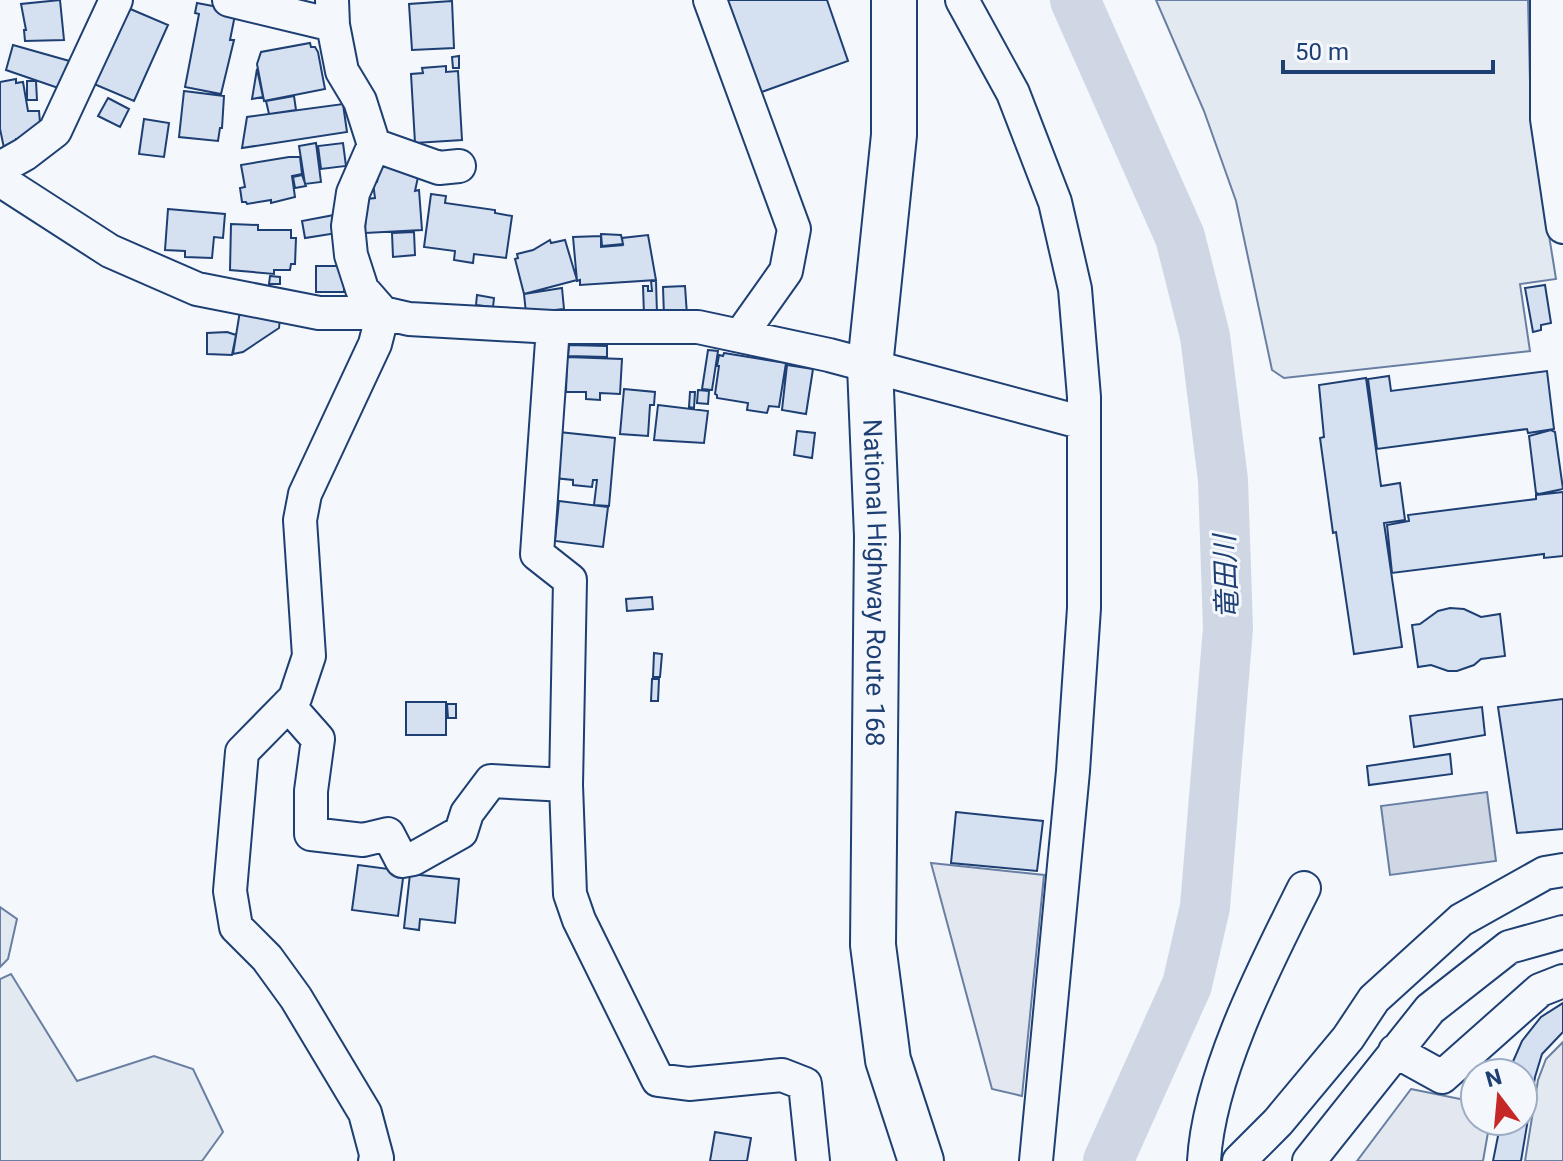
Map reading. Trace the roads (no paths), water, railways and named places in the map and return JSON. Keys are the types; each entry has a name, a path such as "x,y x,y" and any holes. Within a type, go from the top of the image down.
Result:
{"highway":[{"name":"National Highway Route 168","path":"894,0 894,135 870,366 877,536 873,945 888,1060 921,1161"}],"street":[{"path":"0,168 55,131 116,0"},
{"path":"229,0 333,13 342,71 360,101 374,145 353,193 348,226 351,255 362,289 383,313"},
{"path":"710,0 794,229 786,271 740,336"},
{"path":"962,0 1013,93 1055,202 1075,289 1084,423 1084,608 1073,771 1036,1161"},
{"path":"1547,0 1547,119 1563,227"},
{"path":"374,145 439,168 459,166"},
{"path":"0,180 110,251 197,289 319,313 383,313 409,319 553,327 698,327 870,366 1084,423"},
{"path":"375,1161 377,1158 365,1113 296,998 267,958 236,927 230,891 242,752 295,698 309,656 300,520 305,494 375,344 383,313"},
{"path":"553,327 537,554 570,580 566,785 570,894 579,920 658,1080 689,1084 782,1075 805,1084 813,1161"},
{"path":"288,705 318,739 311,791 311,834 363,840 388,834 402,861 413,859 461,832 467,813 491,781 566,785"},
{"path":"1239,1161 1278,1122 1348,1038 1374,999 1461,920 1545,873 1563,870"},
{"path":"1204,1161 1206,1138 1226,1067 1259,978 1304,888"},
{"path":"1309,1161 1430,1009 1509,947 1563,932"},
{"path":"1395,1051 1442,1077 1540,990 1563,981"}],"waterway":[{"name":"竜田川","path":"1075,0 1180,237 1205,336 1223,480 1228,628 1205,907 1187,985 1108,1161"}]}
